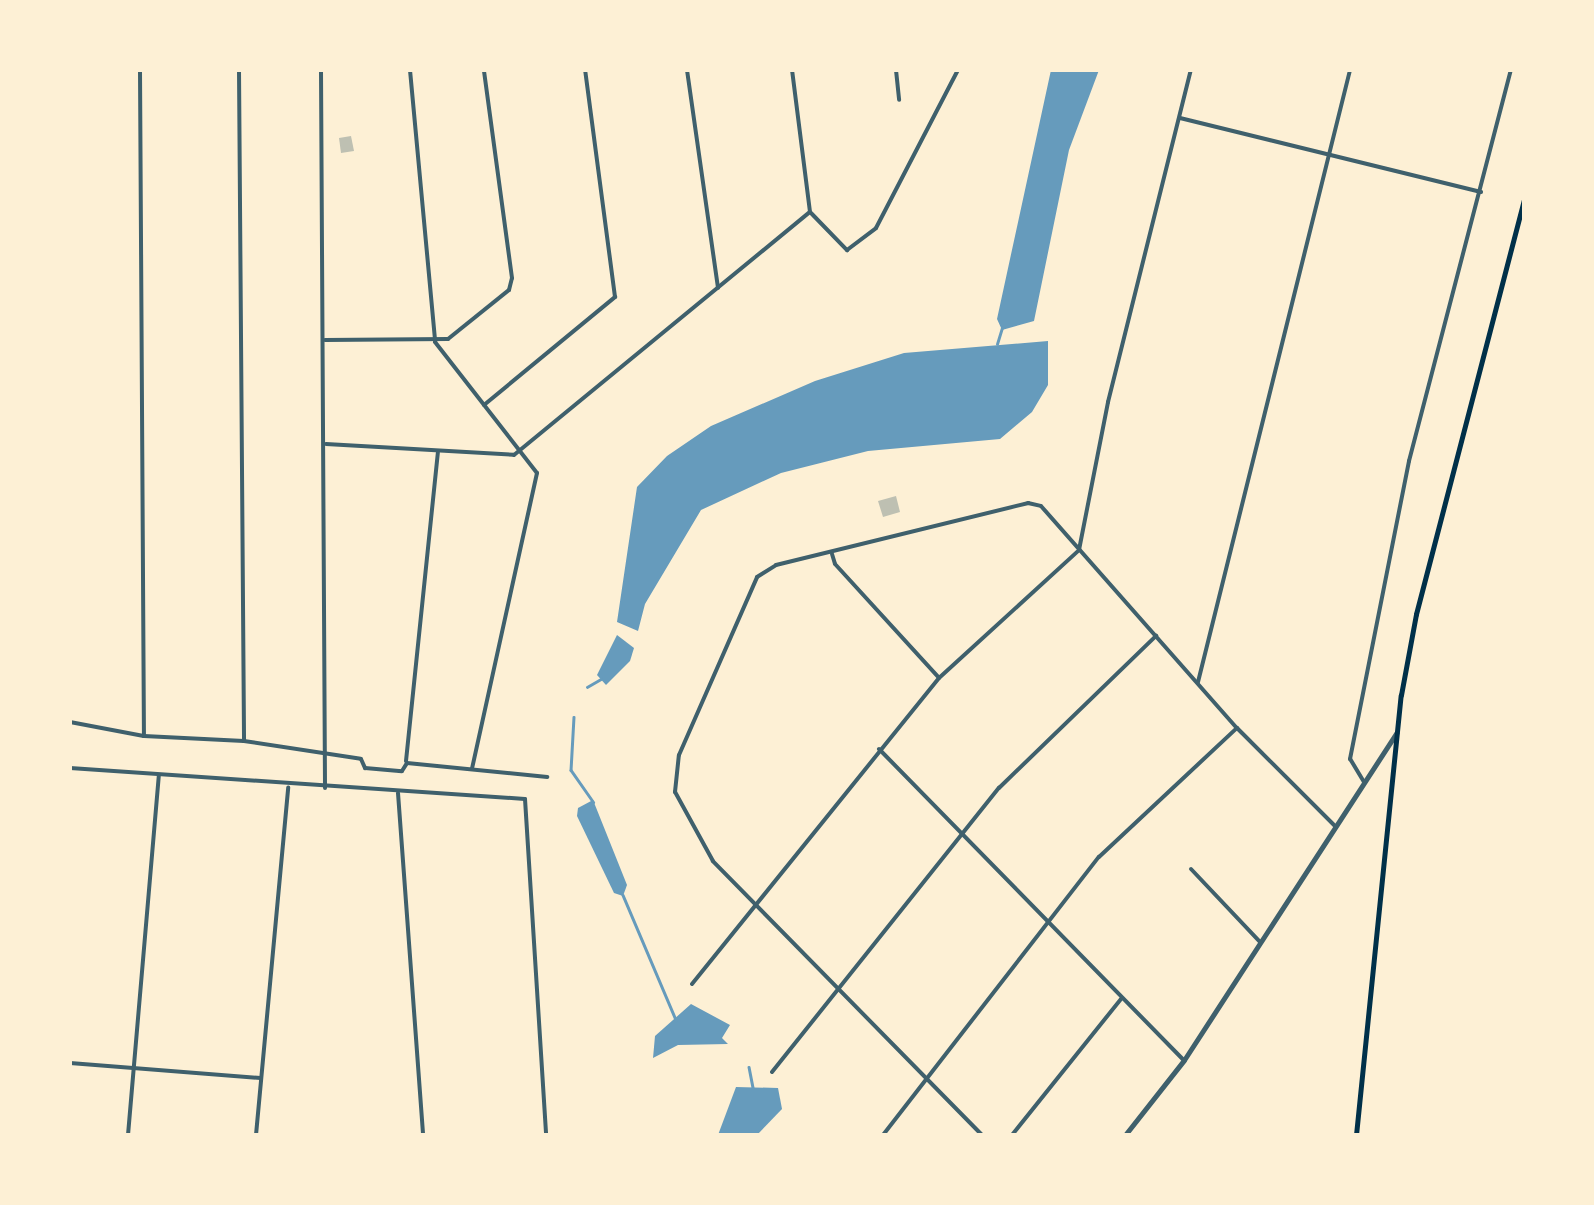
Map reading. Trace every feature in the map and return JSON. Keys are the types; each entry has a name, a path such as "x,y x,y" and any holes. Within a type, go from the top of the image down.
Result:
{"main road":[{"path":"1356,1135 1396,733 1416,614 1524,200"}],"street":[{"path":"140,70 144,736"},
{"path":"238,70 244,741"},
{"path":"321,70 326,340 325,788"},
{"path":"410,70 435,342 518,447 537,479 472,769"},
{"path":"326,340 435,342 508,290 512,278 484,70"},
{"path":"484,405 615,297 585,70"},
{"path":"687,70 718,288"},
{"path":"792,70 810,212 847,250 876,228 958,70"},
{"path":"896,70 900,100"},
{"path":"692,984 878,748 939,678 1079,550 1108,402 1191,70"},
{"path":"1198,683 1350,70"},
{"path":"1366,780 1350,758 1354,730 1409,462 1511,70"},
{"path":"1180,118 1480,192"},
{"path":"326,444 502,458 810,212"},
{"path":"406,762 438,453"},
{"path":"982,1135 712,861 675,792 679,755 758,578 776,565 1028,503 1041,506 1238,728 1336,827"},
{"path":"832,552 835,564 939,678"},
{"path":"772,1072 999,788 1156,636"},
{"path":"70,722 144,736 244,741 361,759 365,768 472,769 547,776"},
{"path":"883,1135 1099,857 1238,728"},
{"path":"1125,1135 1184,1060 1396,733"},
{"path":"878,748 1120,1000 1184,1060"},
{"path":"70,768 288,787 525,799 546,1135"},
{"path":"128,1135 160,776"},
{"path":"256,1135 288,787"},
{"path":"398,793 423,1135"},
{"path":"1191,870 1260,942"},
{"path":"1012,1135 1120,1000"},
{"path":"70,1063 260,1078"}],"water":[{"path":"1051,70 1099,70 1069,150 1034,321 1002,330 997,319"},
{"path":"1048,341 1048,385 1032,412 1000,439 868,451 781,473 701,510 645,604 638,631 617,622 637,487 667,456 711,426 815,381 904,353"},
{"path":"617,635 634,648 630,661 606,685 597,675"},
{"path":"593,800 627,885 623,896 614,893 577,816 578,808"},
{"path":"691,1004 730,1025 722,1038 728,1044 678,1045 653,1058 655,1036"},
{"path":"736,1087 778,1088 782,1109 757,1135 718,1135"}],"building":[{"path":"351,136 354,151 341,153 339,138"},
{"path":"896,496 900,512 883,517 878,501"}],"waterway":[{"path":"997,344 1002,328"},
{"path":"587,687 601,679"},
{"path":"574,717 571,770 593,802"},
{"path":"623,895 676,1020"},
{"path":"749,1067 753,1088"}]}
